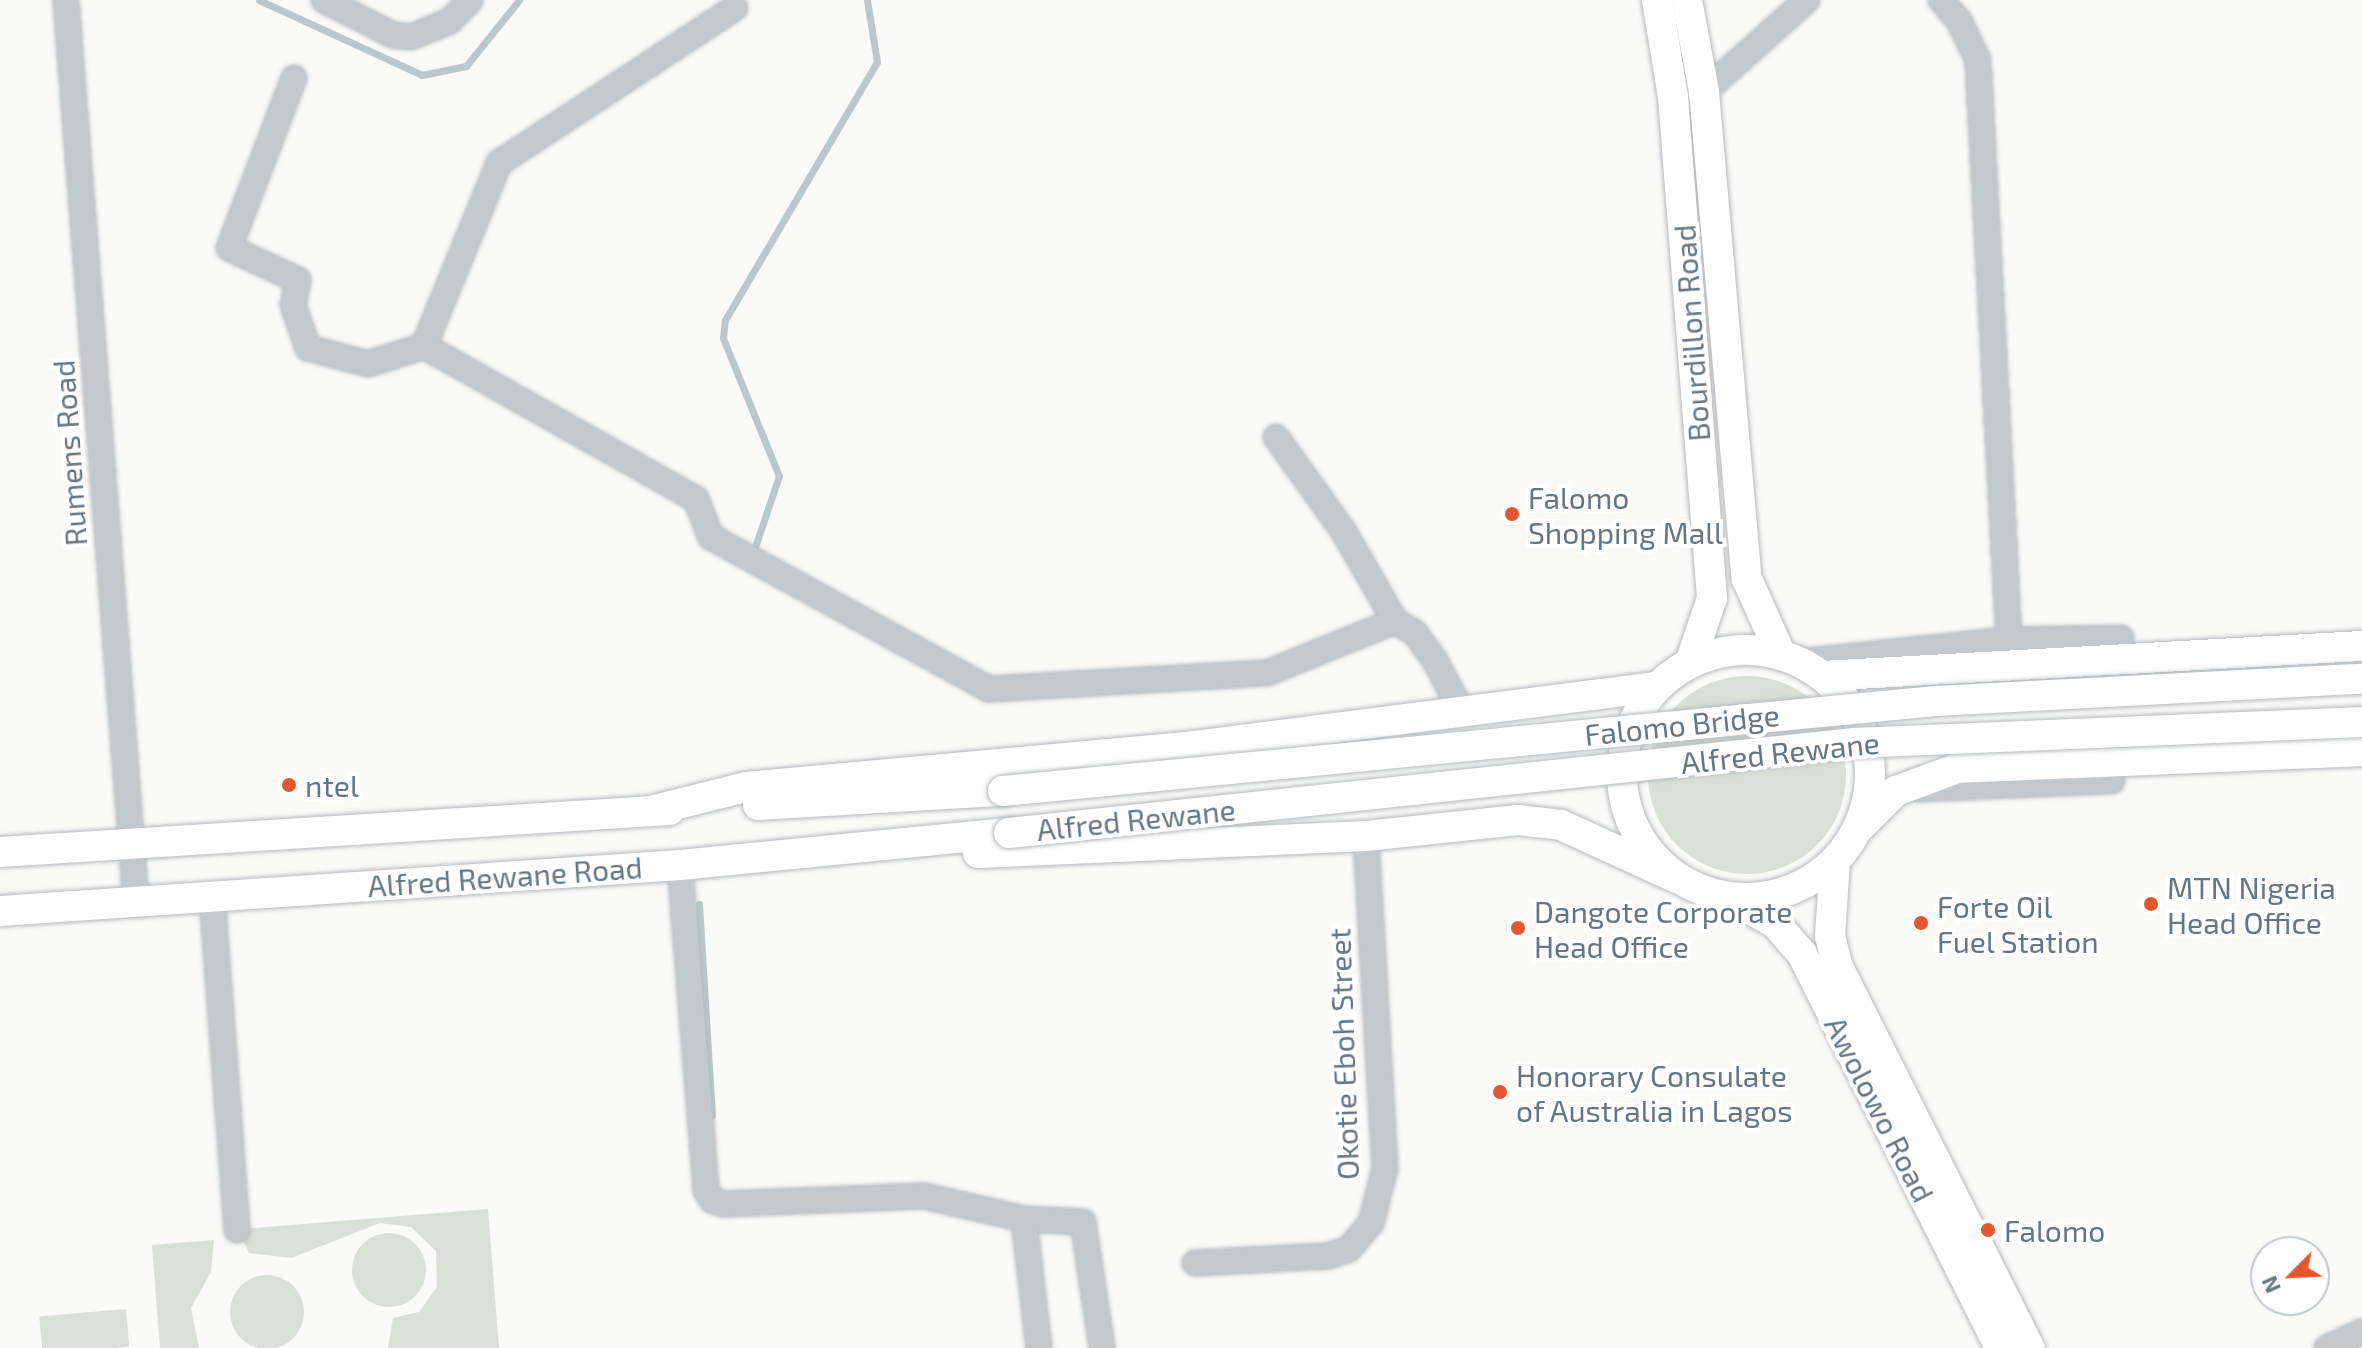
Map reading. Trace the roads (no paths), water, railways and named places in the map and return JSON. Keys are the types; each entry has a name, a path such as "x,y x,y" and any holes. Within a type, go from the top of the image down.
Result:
{"main road":[{"name":"Bourdillon Road","path":"1657,0 1673,97 1712,598 1690,663"},
{"name":"Bourdillon Road","path":"1687,0 1704,92 1747,579 1801,664"},
{"path":"1677,878 1644,843 1632,823 1622,787 1624,751 1636,716 1657,687 1690,663 1719,652 1801,664 1950,670 2362,646"},
{"path":"1801,664 1846,701 1862,730 1870,763 1868,797 1856,832"},
{"name":"Falomo Bridge","path":"1003,791 1936,701 2362,679"},
{"path":"650,811 746,787 1194,746 1657,687"},
{"name":"Alfred Rewane","path":"1009,833 1854,743 2362,722"},
{"path":"680,865 1366,836 1518,820 1561,825 1729,898 1768,898 1804,885 1835,862 1856,832 1896,791 1958,768 2362,751"},
{"name":"Alfred Rewane Road","path":"0,852 1003,791"},
{"name":"Alfred Rewane Road","path":"0,911 680,865 1009,833"},
{"name":"Awolowo Road","path":"1835,862 1830,936 1837,965 2030,1348"},
{"name":"Awolowo Road","path":"1729,898 1775,923 1802,954 2000,1348"}],"street":[{"name":"Rumens Road","path":"66,0 136,901"},
{"path":"324,0 393,35 411,37 450,21 470,0"},
{"path":"1673,97 1704,92 1807,0"},
{"path":"1941,0 1959,21 1978,60 2009,640"},
{"path":"424,346 499,163 735,8"},
{"path":"294,78 229,248 298,280 293,305 308,348 368,364 424,346 696,499 711,537 989,689 1267,673 1395,621"},
{"path":"1276,437 1344,532 1395,621 1415,633 1434,659 1463,713"},
{"path":"1801,664 2009,640 2121,638"},
{"path":"1896,791 2112,781"},
{"name":"Okotie Eboh Street","path":"1195,1263 1328,1256 1349,1249 1371,1223 1385,1168 1366,836"},
{"path":"680,865 706,1190 712,1200 723,1204 924,1196 1024,1219 1076,1221 1088,1228 1102,1348"},
{"path":"212,896 237,1230"},
{"path":"1024,1219 1039,1348"},
{"path":"2327,1348 2362,1332"}],"waterway":[{"path":"259,0 422,75 466,66 519,0"},
{"path":"752,556 779,476 723,338 725,320 877,62 867,0"},
{"path":"699,904 712,1116"}],"place":[{"name":"Falomo Shopping Mall","path":"1512,514"},
{"name":"ntel","path":"289,785"},
{"name":"MTN Nigeria Head Office","path":"2151,904"},
{"name":"Forte Oil Fuel Station","path":"1921,923"},
{"name":"Dangote Corporate Head Office","path":"1518,928"},
{"name":"Honorary Consulate of Australia in Lagos","path":"1500,1092"},
{"name":"Falomo","path":"1988,1230"}]}
